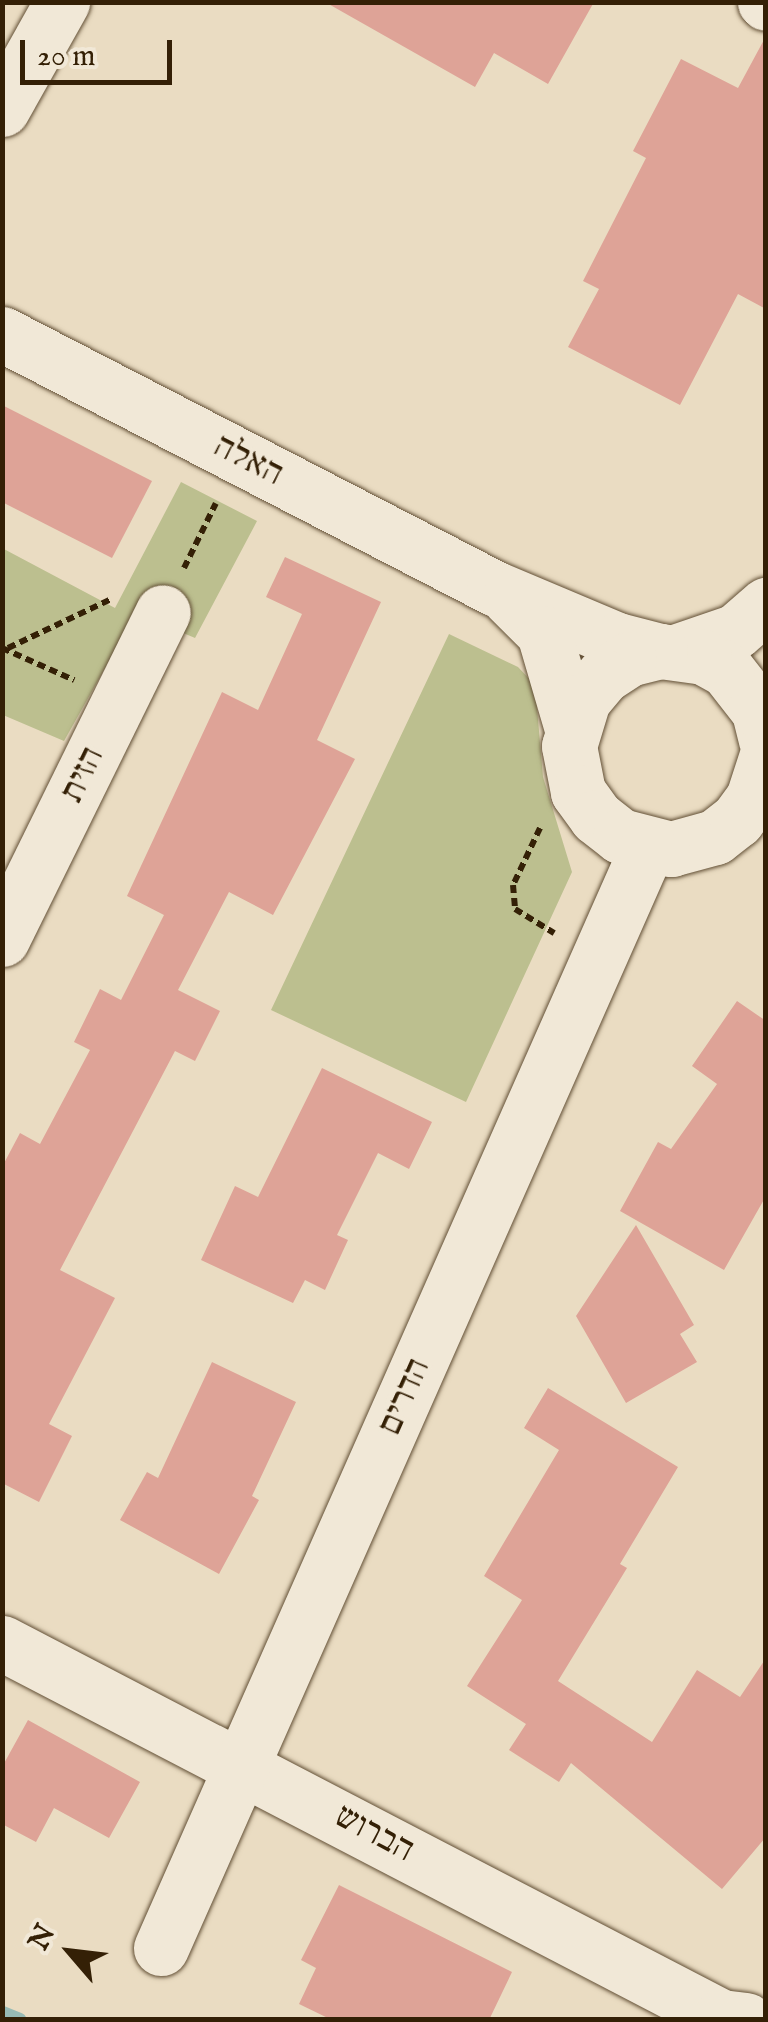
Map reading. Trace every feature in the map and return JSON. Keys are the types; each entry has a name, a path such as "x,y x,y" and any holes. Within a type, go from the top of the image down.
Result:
{"street":[{"path":"2,109 62,2"},
{"name":"האלה","path":"2,334 494,588 617,640 669,651"},
{"name":"האלה","path":"494,588 544,633 571,746"},
{"path":"766,605 736,631 629,658 603,676 571,746 578,792 596,817 620,836 648,846 671,848 740,838 754,798 763,736 766,644"},
{"name":"הזית","path":"2,939 162,612"},
{"path":"669,651 727,670 763,736"},
{"name":"הדרים","path":"161,1948 648,846"},
{"name":"הברוש","path":"2,1643 721,2017 746,2020"},
{"path":"755,2020 766,2017"}],"path":[{"path":"2,648 119,702"},
{"path":"571,746 514,885 515,909 598,960"}],"green space":[{"path":"181,482 257,521 195,638 136,613 64,741 3,715 2,548 115,608"},
{"path":"449,634 518,667 535,685 543,777 572,872 466,1102 271,1010"}],"building":[{"path":"325,2 594,2 548,84 494,53 475,87"},
{"path":"766,36 766,309 738,294 680,405 568,347 599,289 583,281 646,158 633,151 681,59 738,88"},
{"path":"2,405 152,481 112,558 2,502"},
{"path":"285,557 381,602 317,740 355,759 273,915 229,892 178,990 220,1011 195,1061 175,1051 60,1270 115,1298 49,1424 72,1436 39,1502 2,1483 2,1167 20,1133 40,1144 90,1050 74,1042 100,989 121,1000 164,915 127,896 222,692 258,710 302,614 266,597"},
{"path":"737,1001 766,1021 766,1196 724,1270 620,1211 658,1142 671,1149 717,1084 692,1066"},
{"path":"322,1068 432,1122 409,1169 378,1153 337,1235 348,1240 325,1290 305,1280 293,1303 201,1260 235,1186 258,1197"},
{"path":"636,1225 694,1325 680,1334 697,1362 626,1403 576,1316"},
{"path":"212,1362 296,1402 252,1496 259,1500 219,1574 120,1520 147,1472 158,1478"},
{"path":"548,1388 678,1467 620,1564 627,1568 558,1681 652,1742 697,1670 740,1697 766,1658 766,1837 722,1889 571,1763 559,1782 509,1750 526,1724 467,1686 522,1600 484,1576 559,1450 524,1428"},
{"path":"28,1720 140,1782 109,1838 54,1808 36,1842 2,1824 2,1767"},
{"path":"339,1885 512,1972 489,2020 332,2020 299,2004 316,1968 301,1960"}],"waterway":[{"path":"2,2013 19,2020"}]}
